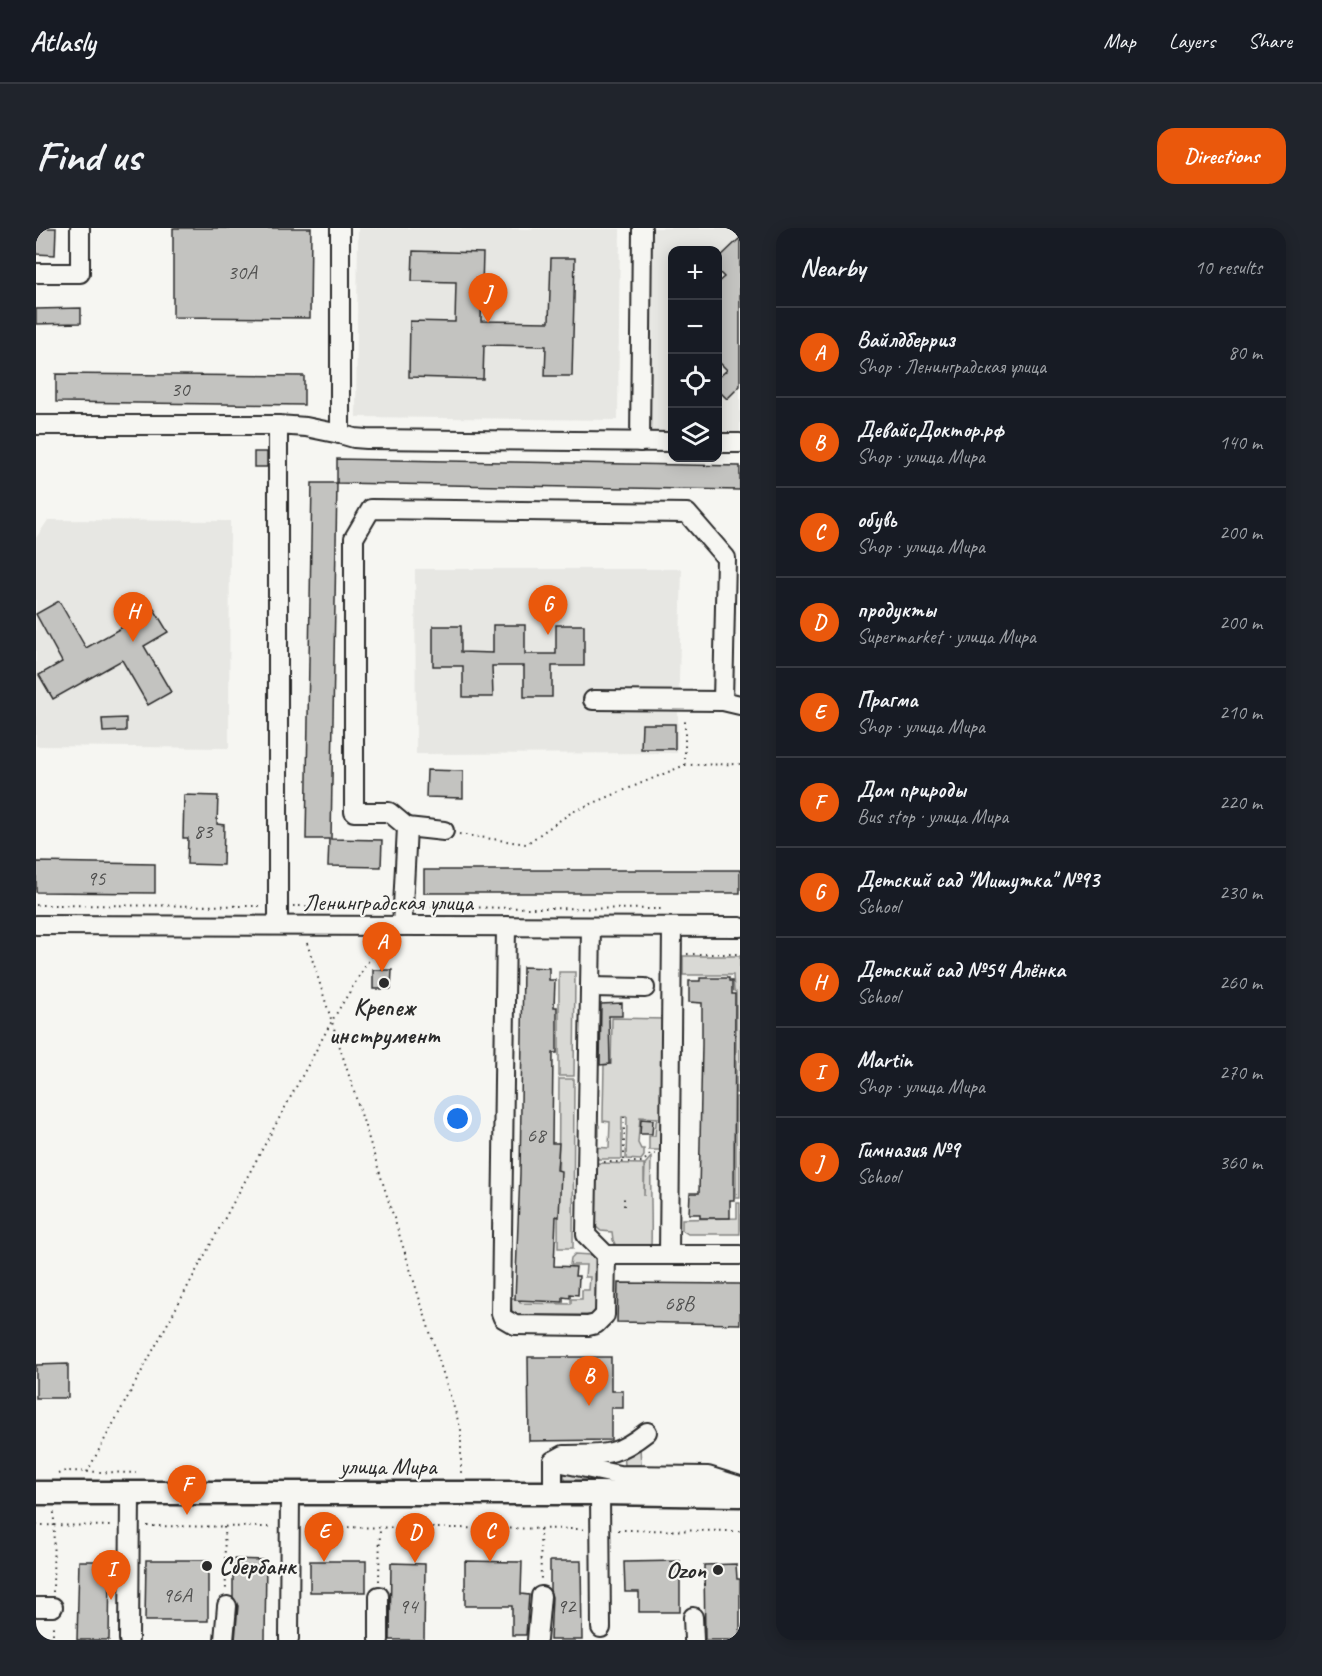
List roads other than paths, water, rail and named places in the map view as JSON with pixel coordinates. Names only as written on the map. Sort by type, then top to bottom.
[{"type":"main road","name":"улица Мира","points":[[49,1487],[133,1483],[290,1493],[740,1495]]},
{"type":"street","points":[[36,273],[80,273],[80,228]]},
{"type":"street","points":[[340,228],[340,434]]},
{"type":"street","points":[[640,442],[642,228]]},
{"type":"street","points":[[36,425],[278,425],[306,427],[367,439],[668,442]]},
{"type":"street","points":[[278,425],[278,926]]},
{"type":"street","points":[[722,443],[740,443]]},
{"type":"street","points":[[444,831],[407,828],[389,812],[354,812],[354,538],[371,509],[687,513],[726,558],[731,703],[685,700],[593,700]]},
{"type":"street","points":[[402,926],[407,828]]},
{"type":"street","name":"Ленинградская улица","points":[[36,925],[740,927]]},
{"type":"street","points":[[506,926],[501,1313],[504,1318],[515,1325],[588,1326],[596,1324],[605,1315],[606,1255]]},
{"type":"street","points":[[591,927],[586,1235],[606,1255],[740,1255]]},
{"type":"street","points":[[669,1255],[672,927]]},
{"type":"street","points":[[590,987],[645,988]]},
{"type":"street","points":[[553,1461],[564,1455],[615,1452],[630,1445],[647,1432]]},
{"type":"street","points":[[553,1461],[619,1475],[708,1476],[740,1486]]},
{"type":"street","points":[[553,1461],[554,1493]]},
{"type":"street","points":[[129,1640],[130,1526],[133,1483]]},
{"type":"street","points":[[289,1639],[290,1493]]},
{"type":"street","points":[[600,1493],[601,1628]]},
{"type":"street","points":[[379,1596],[379,1640]]},
{"type":"street","points":[[537,1640],[541,1596]]},
{"type":"street","points":[[224,1640],[227,1606]]},
{"type":"street","points":[[693,1617],[694,1640]]},
{"type":"place","name":"Гимназия №9","points":[[488,323]]},
{"type":"place","name":"Детский сад \"Мишутка\" №93","points":[[548,635]]},
{"type":"place","name":"Детский сад №54 Алёнка","points":[[133,642]]},
{"type":"place","name":"Вайлдберриз","points":[[382,972]]},
{"type":"place","name":"Крепеж инструмент","points":[[384,983]]},
{"type":"place","name":"ДевайсДоктор.рф","points":[[589,1406]]},
{"type":"place","name":"Дом природы","points":[[187,1515]]},
{"type":"place","name":"Прагма","points":[[324,1562]]},
{"type":"place","name":"обувь","points":[[490,1562]]},
{"type":"place","name":"продукты","points":[[415,1563]]},
{"type":"place","name":"Сбербанк","points":[[207,1566]]},
{"type":"place","name":"Ozon","points":[[718,1570]]},
{"type":"place","name":"Martin","points":[[111,1600]]}]
